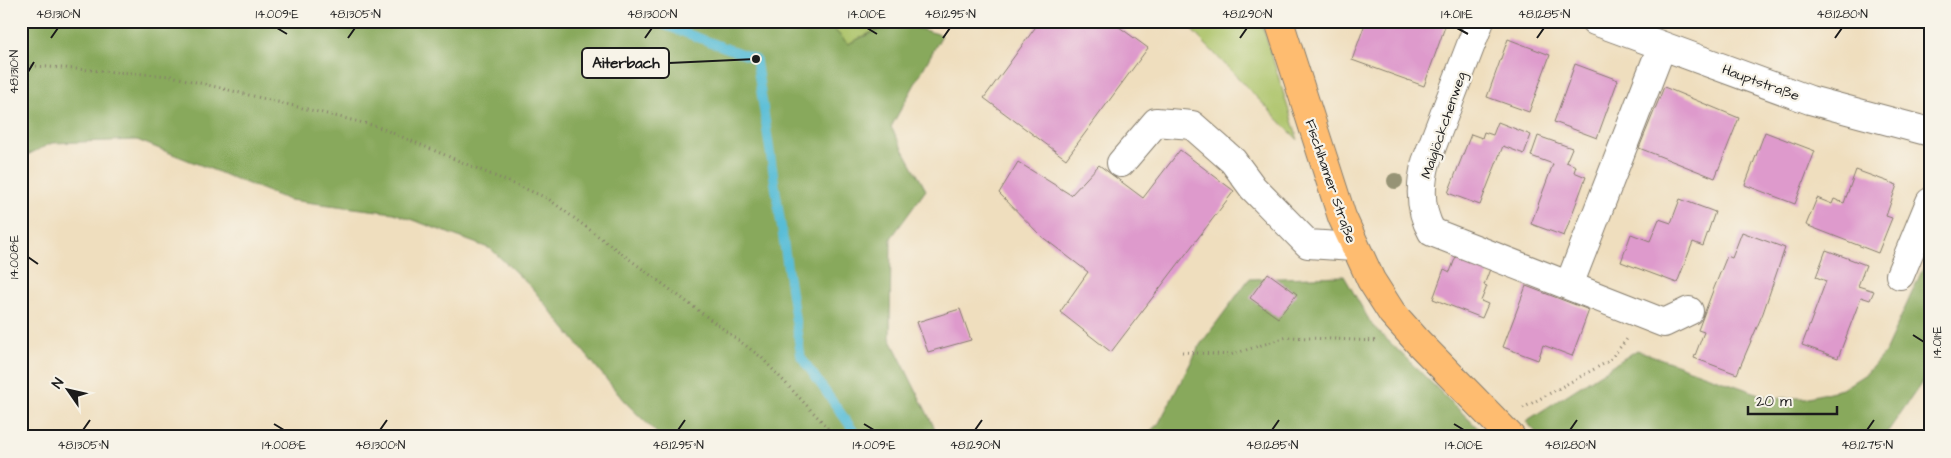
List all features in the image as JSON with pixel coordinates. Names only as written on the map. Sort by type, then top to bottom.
[{"type":"main road","name":"Fischlhamer Straße","points":[[1278,21],[1330,184],[1354,247],[1392,313],[1504,430]]},
{"type":"street","name":"Maiglöckchenweg","points":[[1480,21],[1426,162],[1421,193],[1427,223],[1432,232],[1664,323],[1689,311]]},
{"type":"street","name":"Hauptstraße","points":[[1595,21],[1810,100],[1930,132]]},
{"type":"street","points":[[1569,285],[1662,46]]},
{"type":"street","points":[[1121,163],[1156,122],[1192,125],[1233,161],[1252,188],[1308,244],[1354,247]]},
{"type":"street","points":[[1900,275],[1930,202]]},
{"type":"path","points":[[21,65],[171,76],[376,126],[547,198],[761,357],[828,427],[832,437]]},
{"type":"path","points":[[1504,430],[1609,361],[1645,317]]},
{"type":"path","points":[[1182,352],[1230,355],[1287,337],[1419,343]]},
{"type":"green space","points":[[21,21],[826,21],[848,44],[894,22],[942,35],[891,127],[926,190],[891,238],[890,338],[939,437],[661,437],[624,401],[532,288],[491,249],[394,213],[289,200],[137,140],[52,143],[21,158]]},
{"type":"green space","points":[[826,21],[894,21],[848,44]]},
{"type":"green space","points":[[1183,21],[1261,21],[1298,140]]},
{"type":"green space","points":[[1930,253],[1930,371],[1884,437],[1540,437],[1526,421],[1637,350],[1770,398],[1805,398],[1842,389],[1867,373],[1885,352]]},
{"type":"green space","points":[[1344,276],[1372,325],[1487,437],[1144,437],[1159,423],[1200,345],[1249,279]]},
{"type":"building","points":[[1040,21],[1111,21],[1148,48],[1066,159],[984,98]]},
{"type":"building","points":[[1366,21],[1447,21],[1424,86],[1352,60]]},
{"type":"building","points":[[1901,21],[1930,21],[1930,31],[1901,22]]},
{"type":"building","points":[[1508,39],[1550,55],[1529,112],[1487,97]]},
{"type":"building","points":[[1575,64],[1618,80],[1597,138],[1554,122]]},
{"type":"building","points":[[1664,87],[1739,118],[1715,178],[1639,148]]},
{"type":"building","points":[[1498,122],[1531,135],[1524,154],[1503,146],[1480,205],[1448,193],[1471,134],[1482,138],[1484,132],[1493,135]]},
{"type":"building","points":[[1765,132],[1815,151],[1795,204],[1745,185]]},
{"type":"building","points":[[1538,136],[1572,148],[1566,162],[1576,166],[1574,172],[1586,177],[1564,236],[1531,224],[1553,164],[1531,156]]},
{"type":"building","points":[[1180,150],[1234,191],[1111,352],[1060,312],[1088,272],[1041,236],[999,193],[1018,162],[1071,195],[1099,165],[1143,198]]},
{"type":"building","points":[[1856,170],[1897,185],[1886,216],[1892,218],[1878,253],[1806,225],[1817,198],[1832,204],[1834,199],[1844,203]]},
{"type":"building","points":[[1680,199],[1715,212],[1703,246],[1693,242],[1677,283],[1621,262],[1631,234],[1650,241],[1659,219],[1671,223]]},
{"type":"building","points":[[1742,232],[1785,248],[1763,313],[1737,374],[1694,358],[1704,332],[1698,330],[1712,293],[1727,256],[1732,258]]},
{"type":"building","points":[[1826,250],[1866,265],[1858,286],[1874,291],[1870,300],[1861,297],[1838,358],[1802,345],[1826,281],[1816,277]]},
{"type":"building","points":[[1456,256],[1490,269],[1484,285],[1487,286],[1481,301],[1488,304],[1482,318],[1433,299],[1444,269],[1450,272]]},
{"type":"building","points":[[1268,273],[1297,294],[1278,318],[1250,298]]},
{"type":"building","points":[[1526,286],[1589,310],[1572,356],[1543,345],[1538,360],[1503,347]]},
{"type":"building","points":[[960,309],[971,340],[928,352],[917,322]]},
{"type":"waterway","points":[[653,21],[756,59],[801,357],[858,437]]},
{"type":"place","name":"Aiterbach","points":[[756,59]]}]
